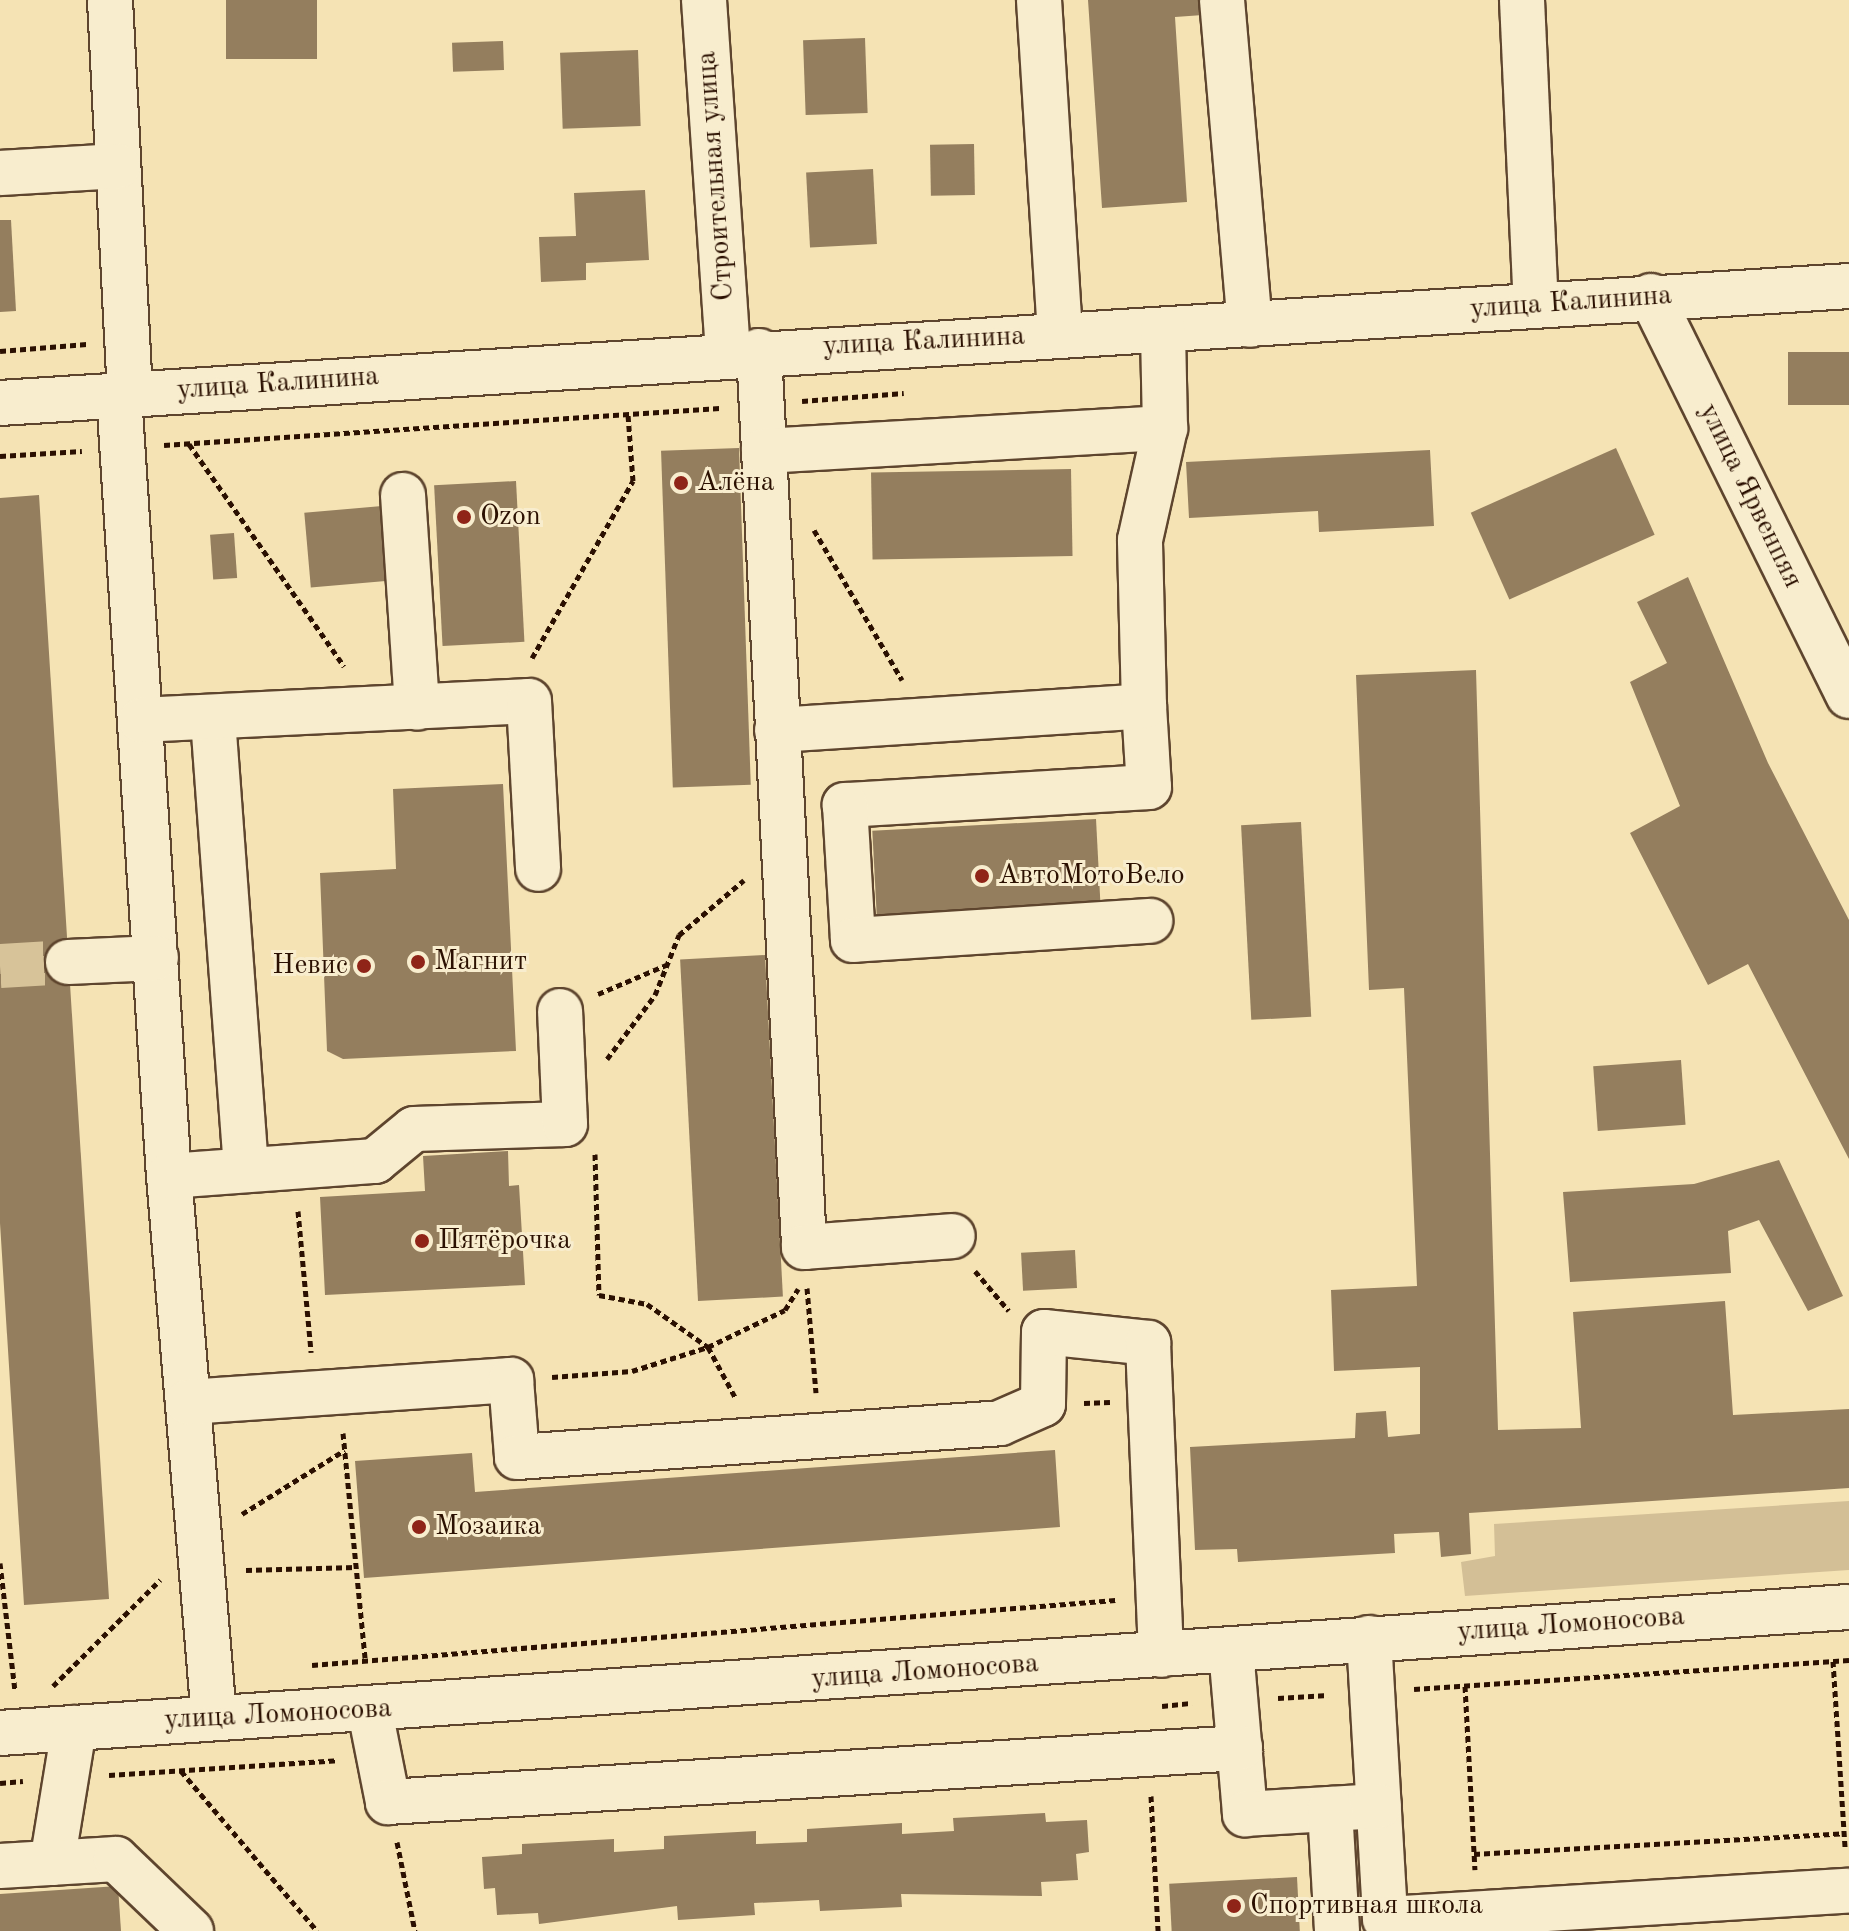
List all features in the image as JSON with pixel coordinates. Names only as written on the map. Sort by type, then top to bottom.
[{"type":"street","points":[[110,0],[128,341],[123,448],[169,1176],[214,1718]]},
{"type":"street","name":"Строительная улица","points":[[704,0],[744,352],[762,405],[804,1247],[953,1236]]},
{"type":"street","points":[[1039,0],[1060,335]]},
{"type":"street","points":[[1222,0],[1250,325]]},
{"type":"street","points":[[1522,0],[1536,305]]},
{"type":"street","points":[[0,173],[118,166]]},
{"type":"street","name":"улица Калинина","points":[[0,403],[744,352],[1250,325],[1651,296],[1849,286]]},
{"type":"street","name":"улица Ярвенпяя","points":[[1651,296],[1849,696]]},
{"type":"street","points":[[1150,921],[853,940],[845,805],[1149,787],[1140,540],[1165,428],[1163,330]]},
{"type":"street","points":[[764,451],[1165,428]]},
{"type":"street","points":[[396,709],[403,495]]},
{"type":"street","points":[[141,720],[213,719],[529,701],[538,869]]},
{"type":"street","points":[[777,730],[1144,706]]},
{"type":"street","points":[[213,719],[246,1170]]},
{"type":"street","points":[[68,962],[156,958]]},
{"type":"street","points":[[169,1176],[375,1161],[414,1129],[565,1124],[560,1011]]},
{"type":"street","points":[[188,1402],[511,1380],[517,1457],[1000,1423],[1043,1404],[1044,1332],[1148,1343],[1161,1596],[1161,1655]]},
{"type":"street","name":"улица Ломоносова","points":[[0,1733],[70,1708],[214,1718],[370,1711],[1369,1638],[1849,1607]]},
{"type":"street","points":[[1369,1638],[1385,1919],[1848,1891]]},
{"type":"street","points":[[1231,1650],[1245,1814],[1379,1806]]},
{"type":"street","points":[[52,1863],[70,1708]]},
{"type":"street","points":[[370,1711],[388,1802],[1240,1748]]},
{"type":"street","points":[[1330,1809],[1337,1931]]},
{"type":"street","points":[[0,1866],[116,1859],[191,1931]]},
{"type":"path","points":[[0,351],[128,341]]},
{"type":"path","points":[[0,456],[916,392]]},
{"type":"path","points":[[529,701],[527,666],[633,481],[628,414]]},
{"type":"path","points":[[189,443],[396,709]]},
{"type":"path","points":[[804,514],[924,720]]},
{"type":"path","points":[[601,1070],[655,995],[679,935],[783,846]]},
{"type":"path","points":[[560,1011],[667,964]]},
{"type":"path","points":[[595,1143],[599,1295],[647,1304],[708,1347],[758,1440]]},
{"type":"path","points":[[294,1166],[356,1567],[365,1658]]},
{"type":"path","points":[[953,1236],[997,1305],[1044,1332]]},
{"type":"path","points":[[511,1380],[632,1371],[708,1347],[785,1310],[806,1276],[819,1435]]},
{"type":"path","points":[[1043,1404],[1150,1401]]},
{"type":"path","points":[[242,1513],[243,1528]]},
{"type":"path","points":[[245,1559],[246,1574],[356,1567]]},
{"type":"path","points":[[0,1563],[15,1691]]},
{"type":"path","points":[[303,1666],[365,1658],[1161,1596]]},
{"type":"path","points":[[1833,1661],[1848,1891]]},
{"type":"path","points":[[1465,1686],[1478,1913]]},
{"type":"path","points":[[0,1692],[26,1690]]},
{"type":"path","points":[[38,1690],[70,1708]]},
{"type":"path","points":[[1149,1754],[1158,1931]]},
{"type":"path","points":[[181,1771],[317,1931]]},
{"type":"path","points":[[388,1802],[415,1931]]},
{"type":"path","points":[[1474,1854],[1844,1833]]},
{"type":"shaded area","points":[[1849,1501],[1849,1570],[1465,1596],[1461,1562],[1495,1556],[1494,1524]]},
{"type":"building","points":[[226,0],[317,0],[317,59],[226,59]]},
{"type":"building","points":[[1088,0],[1203,0],[1203,15],[1175,17],[1187,202],[1102,208]]},
{"type":"building","points":[[865,38],[868,113],[806,115],[803,40]]},
{"type":"building","points":[[503,41],[504,70],[453,72],[452,43]]},
{"type":"building","points":[[638,50],[641,126],[563,129],[560,53]]},
{"type":"building","points":[[974,144],[975,195],[931,196],[930,145]]},
{"type":"building","points":[[873,169],[877,244],[810,247],[806,173]]},
{"type":"building","points":[[645,190],[649,260],[586,263],[586,280],[541,282],[539,237],[576,236],[574,193]]},
{"type":"building","points":[[0,220],[11,220],[16,311],[0,312]]},
{"type":"building","points":[[1788,352],[1849,352],[1849,405],[1788,405]]},
{"type":"building","points":[[739,448],[751,785],[673,788],[661,451]]},
{"type":"building","points":[[1616,448],[1655,535],[1509,599],[1471,513]]},
{"type":"building","points":[[1430,450],[1434,526],[1319,532],[1318,511],[1189,518],[1186,462]]},
{"type":"building","points":[[1071,469],[1073,556],[873,559],[871,472]]},
{"type":"building","points":[[516,481],[524,642],[443,646],[434,485]]},
{"type":"building","points":[[39,495],[109,1599],[24,1605],[0,1223],[0,498]]},
{"type":"building","points":[[382,506],[389,581],[311,588],[304,513]]},
{"type":"building","points":[[234,533],[237,578],[213,580],[210,535]]},
{"type":"building","points":[[1688,577],[1768,763],[1849,920],[1849,1159],[1748,964],[1708,985],[1630,833],[1680,806],[1630,682],[1667,663],[1637,602]]},
{"type":"building","points":[[1476,670],[1498,1430],[1581,1428],[1573,1312],[1725,1301],[1733,1415],[1849,1409],[1849,1488],[1469,1513],[1471,1554],[1441,1557],[1439,1532],[1394,1534],[1395,1553],[1238,1562],[1237,1549],[1195,1550],[1190,1447],[1355,1438],[1356,1413],[1386,1411],[1388,1437],[1420,1434],[1420,1367],[1334,1371],[1331,1290],[1417,1286],[1404,988],[1369,990],[1356,675]]},
{"type":"building","name":"Магнит","points":[[503,784],[516,1051],[343,1059],[327,1051],[320,873],[396,869],[393,789]]},
{"type":"building","points":[[1096,819],[1100,903],[877,915],[872,831]]},
{"type":"building","points":[[1301,822],[1311,1017],[1251,1020],[1241,825]]},
{"type":"building","points":[[765,955],[783,1297],[698,1301],[680,959]]},
{"type":"building","points":[[1681,1060],[1686,1125],[1598,1131],[1593,1066]]},
{"type":"building","name":"Пятёрочка","points":[[508,1151],[509,1186],[519,1185],[525,1285],[325,1295],[320,1197],[425,1191],[423,1156]]},
{"type":"building","points":[[1779,1160],[1843,1296],[1808,1311],[1759,1220],[1728,1231],[1731,1273],[1570,1282],[1563,1192],[1694,1184]]},
{"type":"building","points":[[1075,1250],[1077,1288],[1023,1291],[1021,1253]]},
{"type":"building","points":[[1055,1450],[1060,1527],[364,1578],[355,1461],[472,1453],[475,1492]]},
{"type":"building","points":[[1045,1813],[1046,1822],[1087,1820],[1089,1852],[1076,1854],[1078,1880],[1041,1882],[1042,1896],[901,1894],[902,1907],[820,1911],[819,1900],[754,1903],[755,1915],[678,1920],[677,1906],[539,1924],[538,1913],[497,1915],[495,1888],[484,1889],[482,1857],[522,1854],[522,1844],[614,1839],[614,1852],[664,1849],[664,1836],[756,1831],[756,1844],[807,1842],[807,1829],[902,1823],[902,1834],[954,1831],[953,1818]]},
{"type":"building","name":"Спортивная школа","points":[[1297,1877],[1300,1931],[1172,1931],[1169,1884]]},
{"type":"building","points":[[118,1886],[121,1931],[0,1931],[0,1894]]},
{"type":"tunnel","points":[[0,966],[68,962]]},
{"type":"place","name":"Алёна","points":[[681,483]]},
{"type":"place","name":"Ozon","points":[[464,517]]},
{"type":"place","name":"АвтоМотоВело","points":[[982,876]]},
{"type":"place","name":"Магнит","points":[[418,962]]},
{"type":"place","name":"Невис","points":[[364,966]]},
{"type":"place","name":"Пятёрочка","points":[[422,1241]]},
{"type":"place","name":"Мозаика","points":[[419,1527]]},
{"type":"place","name":"Спортивная школа","points":[[1234,1906]]}]
